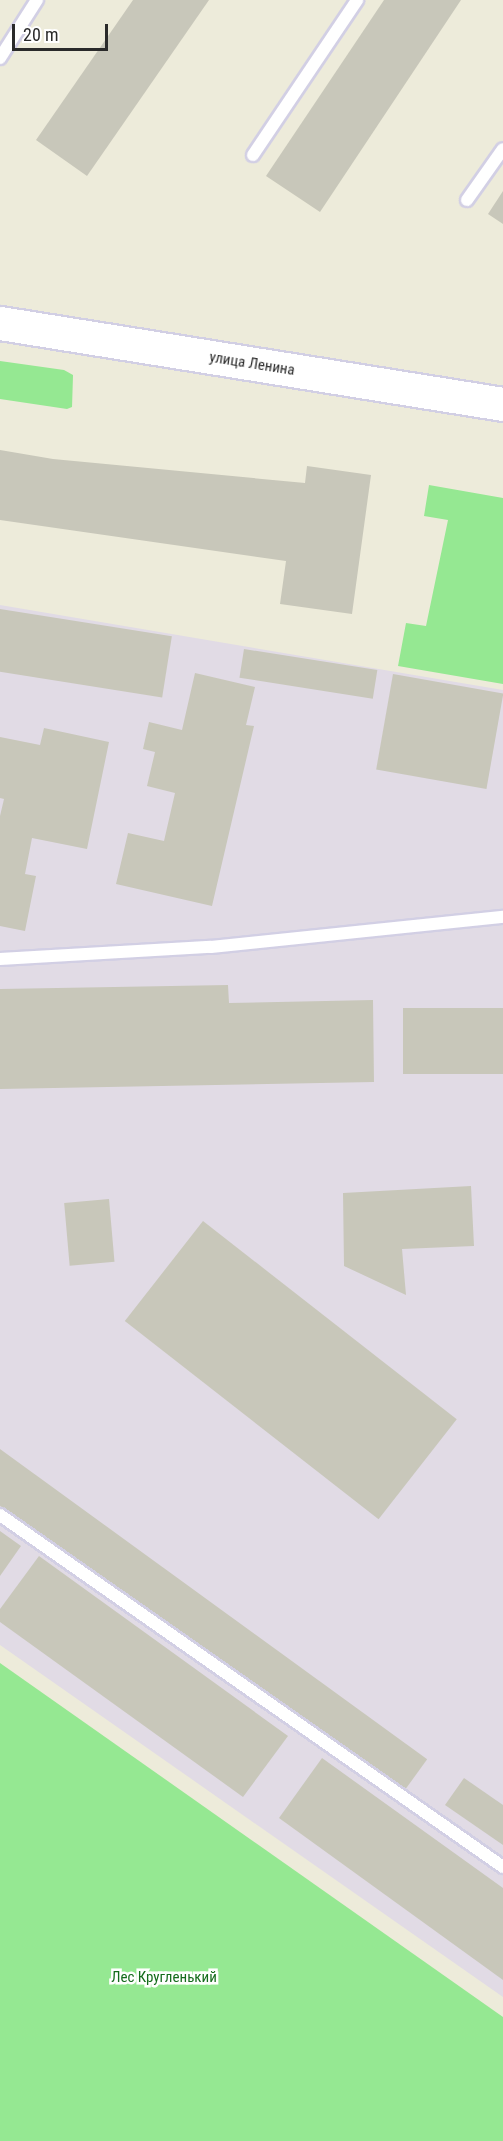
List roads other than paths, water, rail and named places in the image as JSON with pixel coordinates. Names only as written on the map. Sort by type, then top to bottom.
[{"type":"main road","name":"улица Ленина","points":[[0,323],[503,404]]},
{"type":"lane","points":[[0,58],[37,0]]},
{"type":"lane","points":[[253,154],[357,0]]},
{"type":"lane","points":[[467,200],[503,148]]},
{"type":"lane","points":[[0,959],[211,947],[503,917]]},
{"type":"lane","points":[[0,1515],[503,1867]]},
{"type":"park label","name":"Лес Кругленький","points":[[164,1978]]}]
